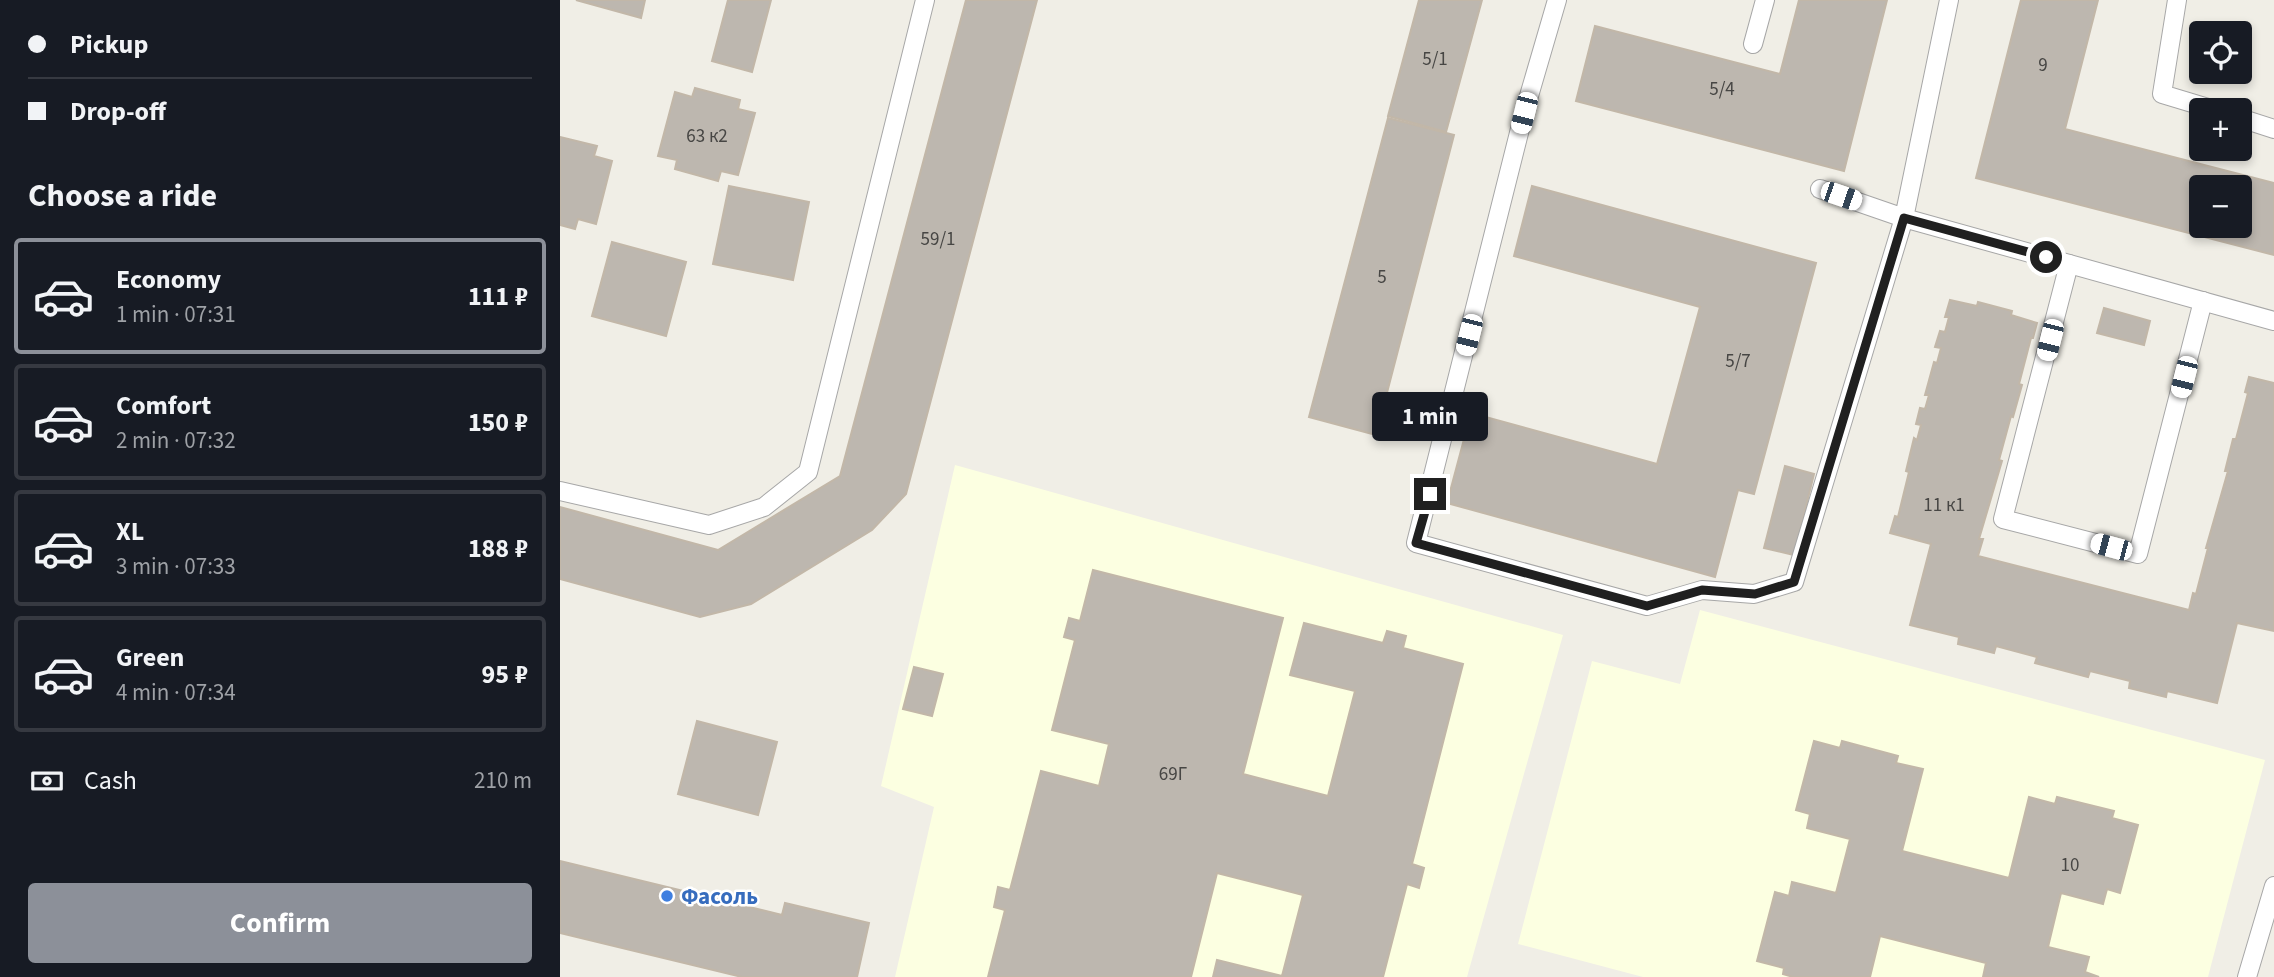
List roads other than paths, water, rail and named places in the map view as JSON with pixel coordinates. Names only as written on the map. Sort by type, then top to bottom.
[{"type":"lane","points":[[560,491],[709,525],[764,507],[808,472],[925,0]]},
{"type":"lane","points":[[1557,0],[1524,113],[1416,543],[1647,606],[1702,590],[1755,594],[1794,582],[1904,218],[1949,0]]},
{"type":"lane","points":[[1753,44],[1765,0]]},
{"type":"lane","points":[[2178,0],[2162,94],[2189,102]]},
{"type":"lane","points":[[2252,122],[2274,129]]},
{"type":"lane","points":[[1820,189],[1904,218],[2274,321]]},
{"type":"lane","points":[[2070,264],[2003,519],[2138,554],[2203,302]]},
{"type":"lane","points":[[2247,977],[2274,886]]},
{"type":"place","name":"Фасоль","points":[[667,896]]}]
